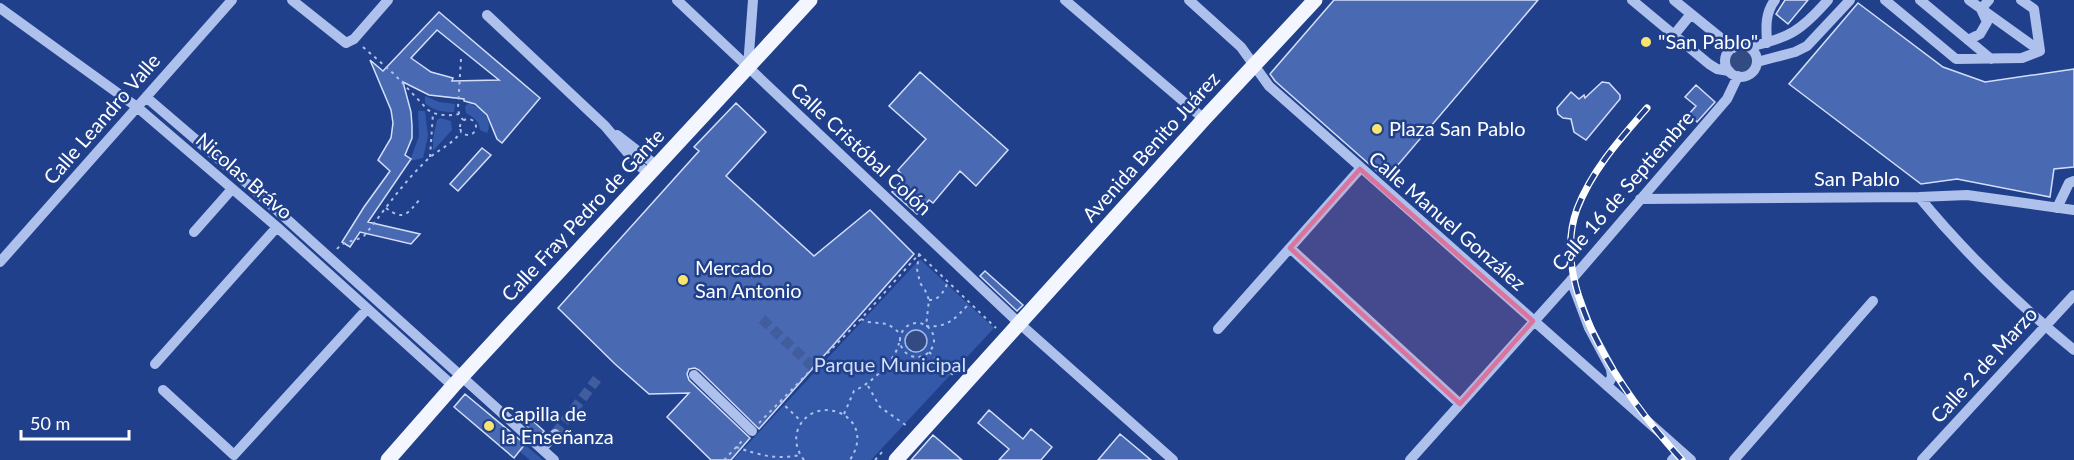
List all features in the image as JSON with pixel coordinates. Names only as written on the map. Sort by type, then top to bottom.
[{"type":"main road","name":"Calle Fray Pedro de Gante","points":[[388,460],[458,381],[810,0]]},
{"type":"main road","name":"Avenida Benito Juárez","points":[[896,460],[1204,119],[1315,0]]},
{"type":"street","points":[[1,9],[11,0]]},
{"type":"street","name":"Calle Leandro Valle","points":[[0,262],[232,0]]},
{"type":"street","points":[[292,0],[346,43],[354,39],[388,0]]},
{"type":"street","name":"Calle Cristóbal Colón","points":[[677,0],[1020,324],[1173,460]]},
{"type":"street","points":[[748,67],[753,0]]},
{"type":"street","points":[[1065,0],[1204,119]]},
{"type":"street","name":"Calle Manuel González","points":[[1189,0],[1241,47],[1269,86],[1691,460]]},
{"type":"street","points":[[1632,0],[1717,69],[1734,74],[1751,74],[1757,62],[1749,47]]},
{"type":"street","points":[[1674,0],[1733,48]]},
{"type":"street","points":[[1767,43],[1766,21],[1771,5],[1776,0]]},
{"type":"street","points":[[1734,74],[1726,66],[1726,56],[1733,48],[1767,43],[1798,31],[1828,0]]},
{"type":"street","points":[[1757,62],[1795,52],[1807,46],[1850,0]]},
{"type":"street","points":[[1885,0],[1956,59],[2022,58],[2040,51]]},
{"type":"street","points":[[1920,0],[1991,59]]},
{"type":"street","points":[[1969,0],[2040,51]]},
{"type":"street","points":[[1981,9],[1989,0]]},
{"type":"street","points":[[2021,0],[2034,9],[2040,51]]},
{"type":"street","name":"Nicolas Brávo","points":[[1,9],[137,107],[277,227],[367,309],[554,460]]},
{"type":"street","points":[[1968,40],[1980,34],[1987,22],[1981,9]]},
{"type":"street","points":[[1674,35],[1691,14]]},
{"type":"street","points":[[487,15],[653,170]]},
{"type":"street","name":"Calle 16 de Septiembre","points":[[1410,460],[1571,280],[1727,99],[1734,74]]},
{"type":"street","name":"Nicolas Brávo","points":[[146,97],[330,258],[458,381]]},
{"type":"street","points":[[1218,329],[1360,169]]},
{"type":"street","points":[[2057,208],[2070,183],[2074,181]]},
{"type":"street","points":[[194,231],[232,189]]},
{"type":"street","name":"San Pablo","points":[[1640,199],[1967,195],[2074,210]]},
{"type":"street","points":[[1919,197],[1975,260],[2074,350]]},
{"type":"street","points":[[155,364],[277,227]]},
{"type":"street","points":[[1290,248],[1460,404]]},
{"type":"street","points":[[1571,280],[1589,328],[1611,369],[1612,377],[1607,386]]},
{"type":"street","name":"Calle 2 de Marzo","points":[[1922,460],[2074,295]]},
{"type":"street","points":[[1734,460],[1874,301]]},
{"type":"street","points":[[163,390],[234,455],[367,309]]},
{"type":"street","points":[[694,375],[752,431]]},
{"type":"street","points":[[542,450],[555,434]]},
{"type":"street","points":[[1672,460],[1680,451]]},
{"type":"path","points":[[354,39],[394,74],[422,105],[433,113],[450,116],[459,114]]},
{"type":"path","points":[[461,59],[459,114],[463,120]]},
{"type":"path","points":[[430,157],[433,113]]},
{"type":"path","points":[[470,119],[475,122],[477,129],[473,134],[467,136],[461,132],[460,126],[463,120],[470,119]]},
{"type":"path","points":[[330,258],[340,245],[357,241],[364,236],[417,170],[430,157],[450,145],[461,132]]},
{"type":"path","points":[[386,208],[402,216],[409,213],[420,199]]},
{"type":"path","points":[[919,254],[997,329]]},
{"type":"path","points":[[900,340],[903,350],[919,357],[929,352],[932,347],[933,336],[926,326],[929,300],[926,290],[920,283],[917,269],[919,254]]},
{"type":"path","points":[[724,460],[861,319],[919,254]]},
{"type":"path","points":[[929,300],[935,300],[942,294],[948,282]]},
{"type":"path","points":[[844,414],[854,391],[868,385],[898,351],[903,329],[913,324],[938,327],[946,325],[970,303]]},
{"type":"path","points":[[861,319],[888,324],[901,334]]},
{"type":"path","points":[[929,352],[954,376]]},
{"type":"path","points":[[868,385],[880,407],[900,420],[917,436]]},
{"type":"path","points":[[780,401],[802,422]]},
{"type":"path","points":[[804,460],[800,455],[796,438],[802,422],[824,410],[844,414],[854,423],[859,441],[850,460]]},
{"type":"path","points":[[875,460],[891,443]]},
{"type":"path","points":[[736,447],[772,459],[789,459],[800,455]]},
{"type":"highlighted area","points":[[1360,169],[1533,321],[1460,404],[1290,248]]},
{"type":"green space","points":[[425,96],[439,102],[455,104],[454,112],[431,108],[425,103]]},
{"type":"green space","points":[[468,103],[485,115],[489,123],[487,133],[480,130],[474,118],[466,113],[465,107]]},
{"type":"green space","points":[[418,111],[425,111],[428,136],[423,158],[410,161],[419,136]]},
{"type":"green space","points":[[440,118],[451,121],[452,130],[433,151],[437,120]]},
{"type":"green space","name":"Parque Municipal","points":[[920,259],[994,328],[871,460],[733,460]]},
{"type":"green space","points":[[465,394],[543,460],[530,460],[459,401]]},
{"type":"shaded area","points":[[1741,45],[1752,50],[1757,61],[1752,72],[1741,77],[1730,72],[1725,61],[1730,50]]},
{"type":"shaded area","points":[[916,330],[924,333],[927,341],[924,349],[916,352],[908,349],[905,341],[908,333]]},
{"type":"building","name":"Plaza San Pablo","points":[[1334,0],[1538,0],[1386,179],[1275,81],[1270,74]]},
{"type":"building","points":[[1785,0],[1808,0],[1788,24],[1776,14]]},
{"type":"building","points":[[1858,3],[1943,67],[1985,82],[2074,69],[2074,167],[2054,169],[2050,197],[1957,179],[1921,184],[1789,84]]},
{"type":"building","points":[[439,12],[540,98],[502,143],[497,139],[487,115],[475,104],[464,101],[464,99],[429,95],[403,82],[411,112],[412,126],[412,138],[405,155],[411,159],[368,222],[420,234],[411,244],[360,232],[350,247],[342,242],[390,171],[378,160],[391,138],[393,123],[391,110],[370,60],[383,71]],"holes":[[[437,30],[499,80],[452,81],[453,78],[431,72],[411,58]]]},
{"type":"building","points":[[920,72],[1008,150],[976,186],[960,171],[933,203],[929,200],[917,214],[892,192],[904,178],[898,170],[926,139],[889,106]]},
{"type":"building","points":[[1602,82],[1609,83],[1620,95],[1620,99],[1586,140],[1574,132],[1571,119],[1563,118],[1558,114],[1557,108],[1571,92],[1579,99],[1584,95],[1585,98]]},
{"type":"building","points":[[1696,85],[1715,102],[1697,122],[1689,114],[1696,106],[1685,97]]},
{"type":"building","points":[[736,103],[766,132],[726,176],[814,256],[870,210],[914,254],[759,429],[699,370],[689,369],[687,374],[689,380],[750,438],[731,460],[711,460],[667,417],[689,393],[649,394],[558,308],[699,151],[694,147]]},
{"type":"building","points":[[482,148],[491,155],[458,191],[450,184]]},
{"type":"building","points":[[985,271],[1023,305],[1017,311],[980,276]]},
{"type":"building","name":"Capilla de la Enseñanza","points":[[465,394],[525,444],[514,458],[454,407]]},
{"type":"building","points":[[989,410],[1023,439],[1031,429],[1052,447],[1041,460],[999,460],[1009,449],[978,423]]},
{"type":"building","points":[[525,414],[544,431],[539,437],[520,420]]},
{"type":"building","points":[[1120,434],[1151,460],[1098,460]]},
{"type":"building","points":[[933,435],[962,460],[911,460]]},
{"type":"tunnel","points":[[762,319],[813,367]]},
{"type":"tunnel","points":[[555,434],[597,379]]},
{"type":"railway","points":[[1647,108],[1608,156],[1583,195],[1577,209],[1571,241],[1573,275],[1583,309],[1598,344],[1639,408],[1682,460]]},
{"type":"place","name":"\"San Pablo\"","points":[[1646,42]]},
{"type":"place","name":"Plaza San Pablo","points":[[1377,129]]},
{"type":"place","name":"Mercado San Antonio","points":[[683,280]]},
{"type":"place","name":"Capilla de la Enseñanza","points":[[489,426]]}]
